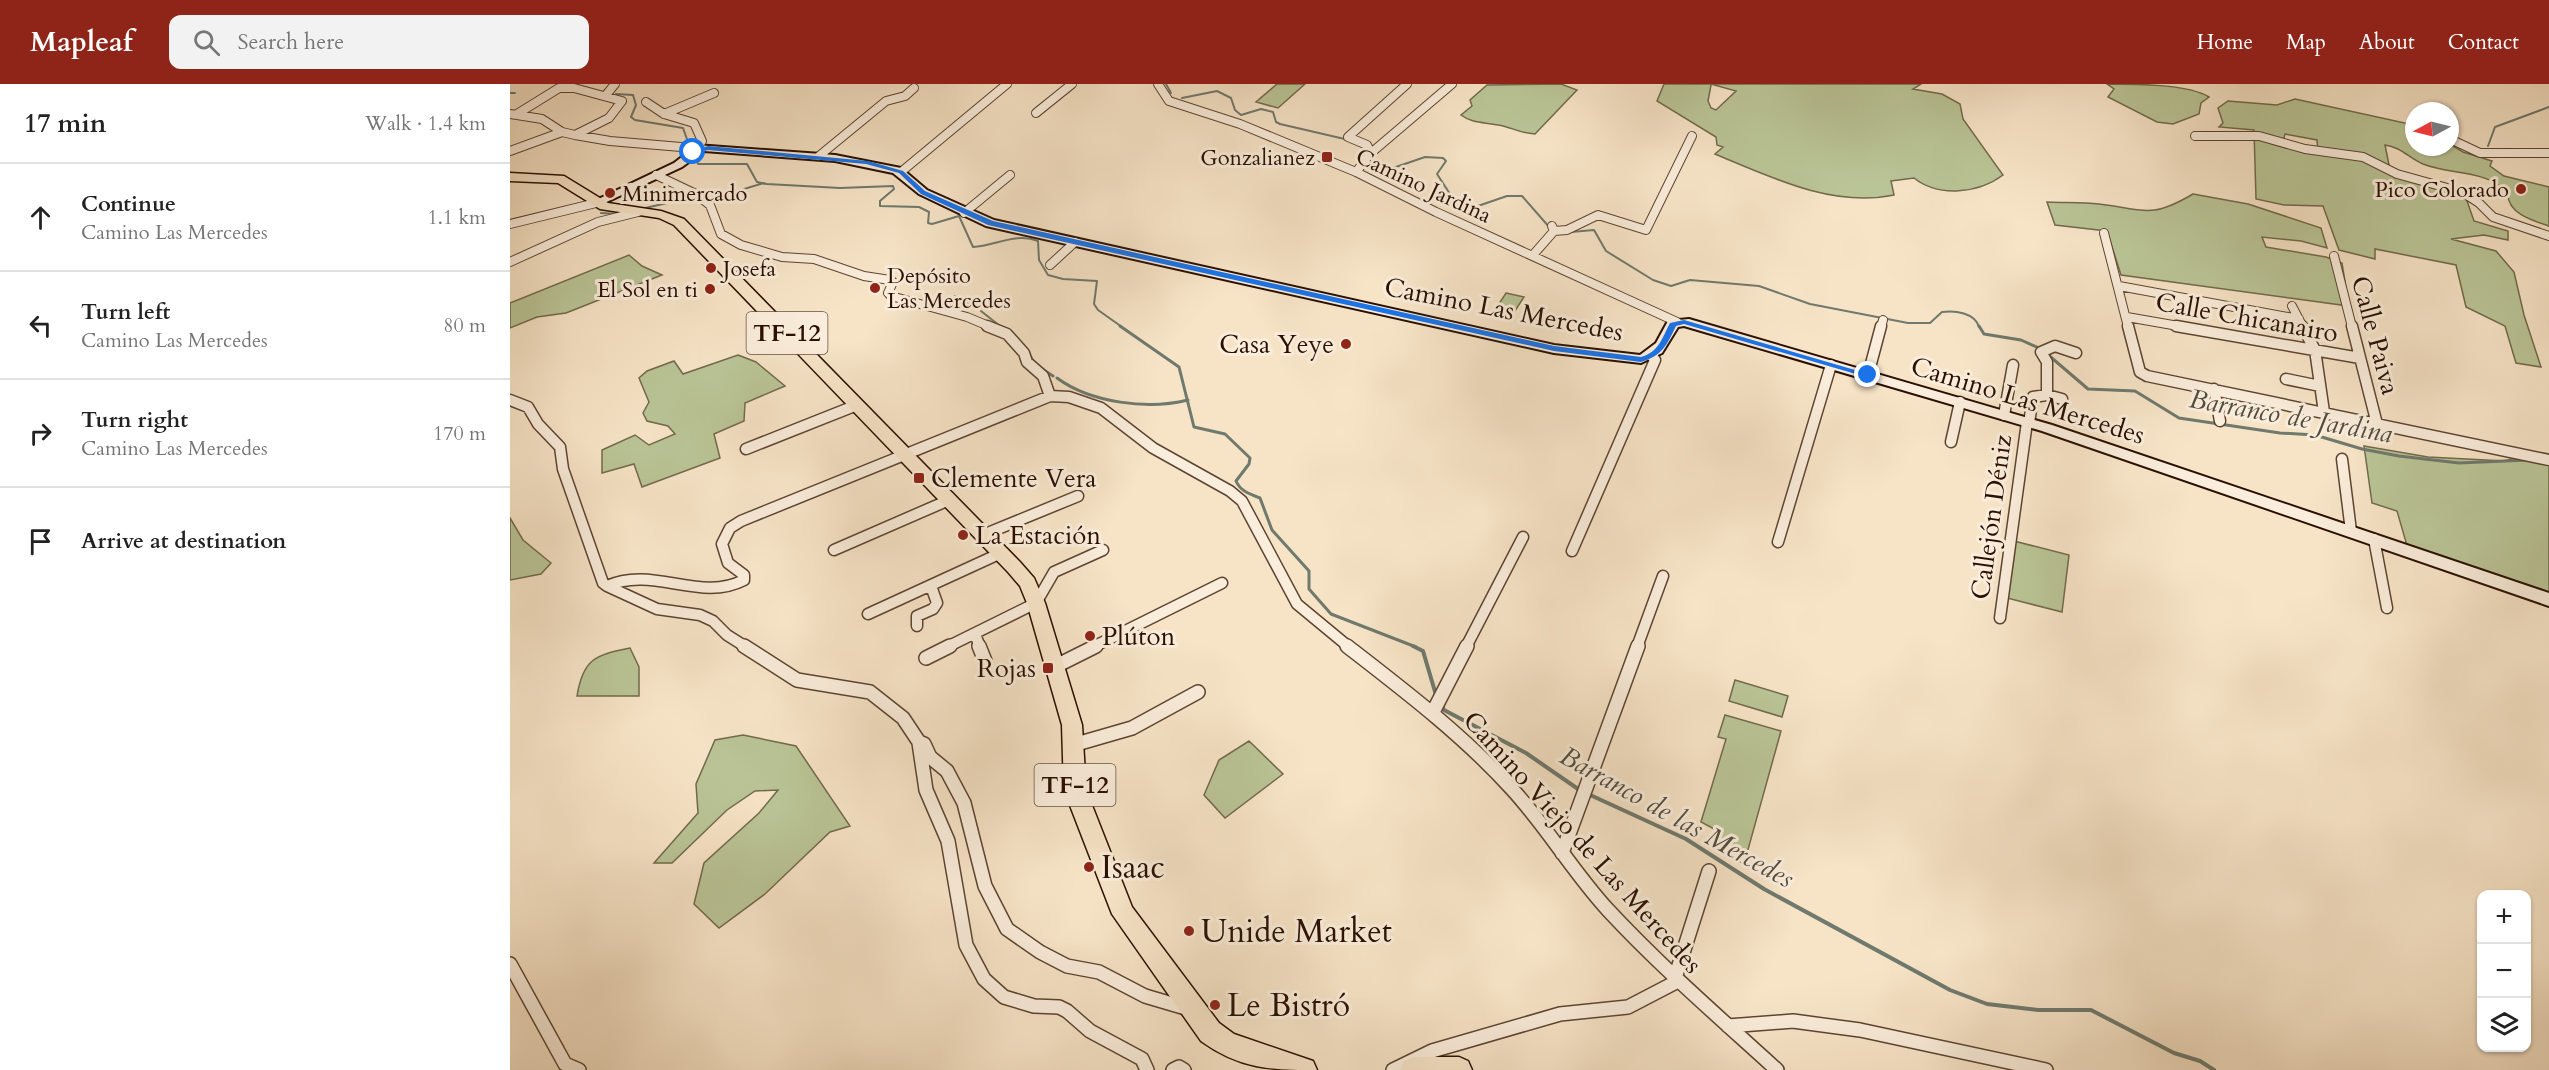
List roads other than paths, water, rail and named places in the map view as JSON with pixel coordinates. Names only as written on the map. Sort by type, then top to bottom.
[{"type":"main road","name":"Camino Las Mercedes","points":[[693,151],[819,156],[866,162],[901,172],[923,192],[964,213],[990,223],[1554,349],[1624,358],[1652,356],[1661,348],[1673,324],[1677,322],[2028,422],[2549,600]]},
{"type":"main road","points":[[596,203],[656,175],[693,151]]},
{"type":"main road","name":"TF-12","points":[[510,177],[560,179],[596,203],[666,216],[679,222],[1028,583],[1067,702],[1076,790],[1123,914],[1210,1032],[1227,1044],[1304,1070]]},
{"type":"main road","points":[[1413,1070],[1460,1070]]},
{"type":"street","points":[[606,95],[615,84]]},
{"type":"street","points":[[901,172],[1007,84]]},
{"type":"street","points":[[1036,113],[1072,84]]},
{"type":"street","name":"Camino Jardina","points":[[1158,84],[1169,101],[1240,124],[1356,172],[1436,212],[1677,322]]},
{"type":"street","points":[[1371,153],[1366,145],[1348,136],[1407,84]]},
{"type":"street","points":[[1356,172],[1371,153],[1452,84]]},
{"type":"street","points":[[513,114],[559,88],[574,87],[622,100],[620,107],[601,123],[575,135]]},
{"type":"street","points":[[819,156],[886,101],[904,96],[914,88]]},
{"type":"street","points":[[664,114],[714,93]]},
{"type":"street","points":[[513,114],[542,119],[562,132],[610,141],[693,151],[702,141],[694,123],[664,114],[646,102]]},
{"type":"street","points":[[510,151],[562,132]]},
{"type":"street","points":[[1533,255],[1553,228],[1567,230],[1598,215],[1646,230],[1692,136]]},
{"type":"street","points":[[2195,136],[2259,136],[2305,149],[2367,158],[2397,174],[2462,192],[2493,217],[2549,236]]},
{"type":"street","points":[[2459,143],[2480,153],[2549,153]]},
{"type":"street","points":[[607,586],[628,578],[700,587],[738,585],[744,580],[744,575],[728,563],[722,544],[730,528],[827,484],[1050,396],[1043,376],[1027,362],[1024,353],[1007,334],[967,317],[891,296],[888,293],[893,282],[890,280],[864,276],[814,259],[782,257],[741,245],[721,234],[710,205],[702,198],[656,175]]},
{"type":"street","points":[[964,213],[1010,175]]},
{"type":"street","points":[[631,187],[653,196]]},
{"type":"street","points":[[510,224],[596,203]]},
{"type":"street","points":[[510,262],[598,222],[638,212]]},
{"type":"street","points":[[2104,233],[2140,372],[2146,376],[2549,460]]},
{"type":"street","points":[[1050,265],[1075,242]]},
{"type":"street","name":"Calle Paiva","points":[[2334,256],[2377,424]]},
{"type":"street","points":[[2119,285],[2299,318]]},
{"type":"street","points":[[2292,306],[2315,350],[2324,412]]},
{"type":"street","name":"Calle Chicanairo","points":[[2127,316],[2360,358]]},
{"type":"street","points":[[1868,375],[1883,320]]},
{"type":"street","points":[[2062,399],[2047,395],[2047,362],[2041,355],[2055,346],[2076,353]]},
{"type":"street","points":[[1572,551],[1655,360],[1652,356]]},
{"type":"street","points":[[1778,542],[1831,365]]},
{"type":"street","points":[[2004,415],[2013,365]]},
{"type":"street","points":[[2286,379],[2320,386]]},
{"type":"street","points":[[2214,389],[2220,421]]},
{"type":"street","name":"Callejón Déniz","points":[[2000,618],[2033,397],[2047,395]]},
{"type":"street","name":"Camino Viejo de Las Mercedes","points":[[1050,396],[1069,397],[1101,408],[1153,448],[1230,491],[1242,501],[1253,526],[1297,604],[1352,651],[1436,707],[1513,790],[1583,883],[1677,980],[1777,1070]]},
{"type":"street","points":[[510,400],[528,407],[538,425],[561,446],[565,456],[563,469],[603,583],[657,609],[700,615],[713,621],[727,635],[797,680],[870,692],[903,718],[919,742],[926,790],[948,841],[966,945],[984,979],[1004,997],[1034,1006],[1059,1007],[1067,1011],[1090,1031],[1142,1059],[1147,1070]]},
{"type":"street","points":[[1951,442],[1960,402]]},
{"type":"street","points":[[746,449],[857,405]]},
{"type":"street","points":[[2342,459],[2351,531]]},
{"type":"street","points":[[983,535],[1078,496]]},
{"type":"street","points":[[834,550],[949,500]]},
{"type":"street","points":[[1436,707],[1523,537]]},
{"type":"street","points":[[2374,539],[2386,608]]},
{"type":"street","points":[[926,658],[1036,603],[1054,572],[1103,550]]},
{"type":"street","points":[[868,614],[1001,554]]},
{"type":"street","points":[[1562,853],[1663,576]]},
{"type":"street","points":[[1056,666],[1222,583]]},
{"type":"street","points":[[917,626],[917,616],[933,609],[937,603],[930,586]]},
{"type":"street","points":[[975,634],[985,661]]},
{"type":"street","points":[[1073,745],[1132,728],[1198,692]]},
{"type":"street","points":[[919,742],[924,744],[930,757],[947,771],[964,803],[985,886],[1007,928],[1040,952],[1067,966],[1099,972],[1145,996],[1192,1010]]},
{"type":"street","points":[[1393,1070],[1432,1051],[1560,1014],[1628,1007],[1677,980],[1709,871]]},
{"type":"street","points":[[510,964],[565,1064],[579,1070]]},
{"type":"street","points":[[1728,1026],[1793,1021],[1860,1030],[2046,1070]]},
{"type":"street","points":[[1173,1070],[1179,1067],[1184,1070]]},
{"type":"waterway","name":"Barranco de Jardina","points":[[1166,84],[1171,93]]},
{"type":"waterway","name":"Barranco de Jardina","points":[[1182,98],[1217,91],[1231,98],[1235,110],[1241,115],[1261,109],[1273,112],[1276,122],[1280,124],[1349,140]]},
{"type":"waterway","name":"Barranco de las Mercedes","points":[[510,93],[515,93]]},
{"type":"waterway","name":"Barranco de las Mercedes","points":[[616,94],[633,95],[636,105],[631,117],[635,120],[683,128],[688,142]]},
{"type":"waterway","points":[[2488,146],[2495,127],[2549,107]]},
{"type":"waterway","name":"Barranco de las Mercedes","points":[[695,155],[698,164],[747,164],[757,182],[763,183]]},
{"type":"waterway","name":"Barranco de Jardina","points":[[1372,161],[1390,169],[1425,157],[1443,158],[1446,161],[1437,174],[1450,194]]},
{"type":"waterway","points":[[734,192],[763,183]]},
{"type":"waterway","name":"Barranco de las Mercedes","points":[[763,183],[840,188],[893,186],[894,189],[880,201],[880,206],[919,207],[929,212],[928,223],[932,224],[959,216],[973,247],[1022,238],[1038,241],[1039,260],[1048,275],[1063,279],[1097,281],[1094,304],[1098,310],[1122,327]]},
{"type":"waterway","points":[[702,194],[712,194]]},
{"type":"waterway","name":"Barranco de Jardina","points":[[1452,197],[1466,208],[1472,208],[1507,196],[1522,196],[1550,228]]},
{"type":"waterway","points":[[641,209],[693,197]]},
{"type":"waterway","points":[[601,213],[617,214]]},
{"type":"waterway","name":"Barranco de Jardina","points":[[1571,232],[1594,230],[1606,251],[1653,280],[1671,286],[1690,280],[1759,286],[1810,304],[1908,323],[1930,323],[1942,312],[1958,312],[1973,318],[1979,327]]},
{"type":"waterway","points":[[955,296],[976,308]]},
{"type":"waterway","points":[[981,311],[1000,326]]},
{"type":"waterway","name":"Barranco de las Mercedes","points":[[1120,326],[1179,367],[1187,400]]},
{"type":"waterway","name":"Barranco de Jardina","points":[[1979,326],[1984,334],[2021,340],[2041,349]]},
{"type":"waterway","points":[[1027,350],[1034,363]]},
{"type":"waterway","name":"Barranco de Jardina","points":[[2046,353],[2088,389],[2135,391],[2179,418],[2280,433],[2315,435],[2362,449],[2399,456],[2459,463],[2528,460]]},
{"type":"waterway","points":[[1039,367],[1053,376]]},
{"type":"waterway","points":[[1057,378],[1086,393],[1120,402],[1155,404],[1187,400]]},
{"type":"waterway","name":"Barranco de las Mercedes","points":[[1187,400],[1194,427],[1225,434],[1250,458],[1249,464],[1236,481],[1238,485],[1249,494],[1260,498],[1272,530],[1309,571],[1309,589],[1331,614],[1416,647]]},
{"type":"waterway","name":"Barranco de las Mercedes","points":[[1413,646],[1423,651],[1436,695]]},
{"type":"waterway","name":"Barranco de las Mercedes","points":[[1442,706],[1444,710],[1526,753],[1581,791]]},
{"type":"waterway","name":"Barranco de las Mercedes","points":[[1588,794],[1686,839],[1764,889],[1950,990],[1987,1004],[2038,1010],[2091,1010],[2174,1053],[2200,1061],[2214,1070]]},
{"type":"place","name":"Gonzalianez","points":[[1327,157]]},
{"type":"place","name":"Pico Colorado","points":[[2521,189]]},
{"type":"place","name":"Minimercado","points":[[610,193]]},
{"type":"place","name":"Josefa","points":[[711,268]]},
{"type":"place","name":"Depósito Las Mercedes","points":[[875,288]]},
{"type":"place","name":"El Sol en ti","points":[[710,289]]},
{"type":"place","name":"Casa Yeye","points":[[1346,344]]},
{"type":"place","name":"Clemente Vera","points":[[919,478]]},
{"type":"place","name":"La Estación","points":[[963,535]]},
{"type":"place","name":"Plúton","points":[[1090,636]]},
{"type":"place","name":"Rojas","points":[[1048,668]]},
{"type":"place","name":"Isaac","points":[[1089,867]]},
{"type":"place","name":"Unide Market","points":[[1189,931]]},
{"type":"place","name":"Le Bistró","points":[[1215,1005]]}]
